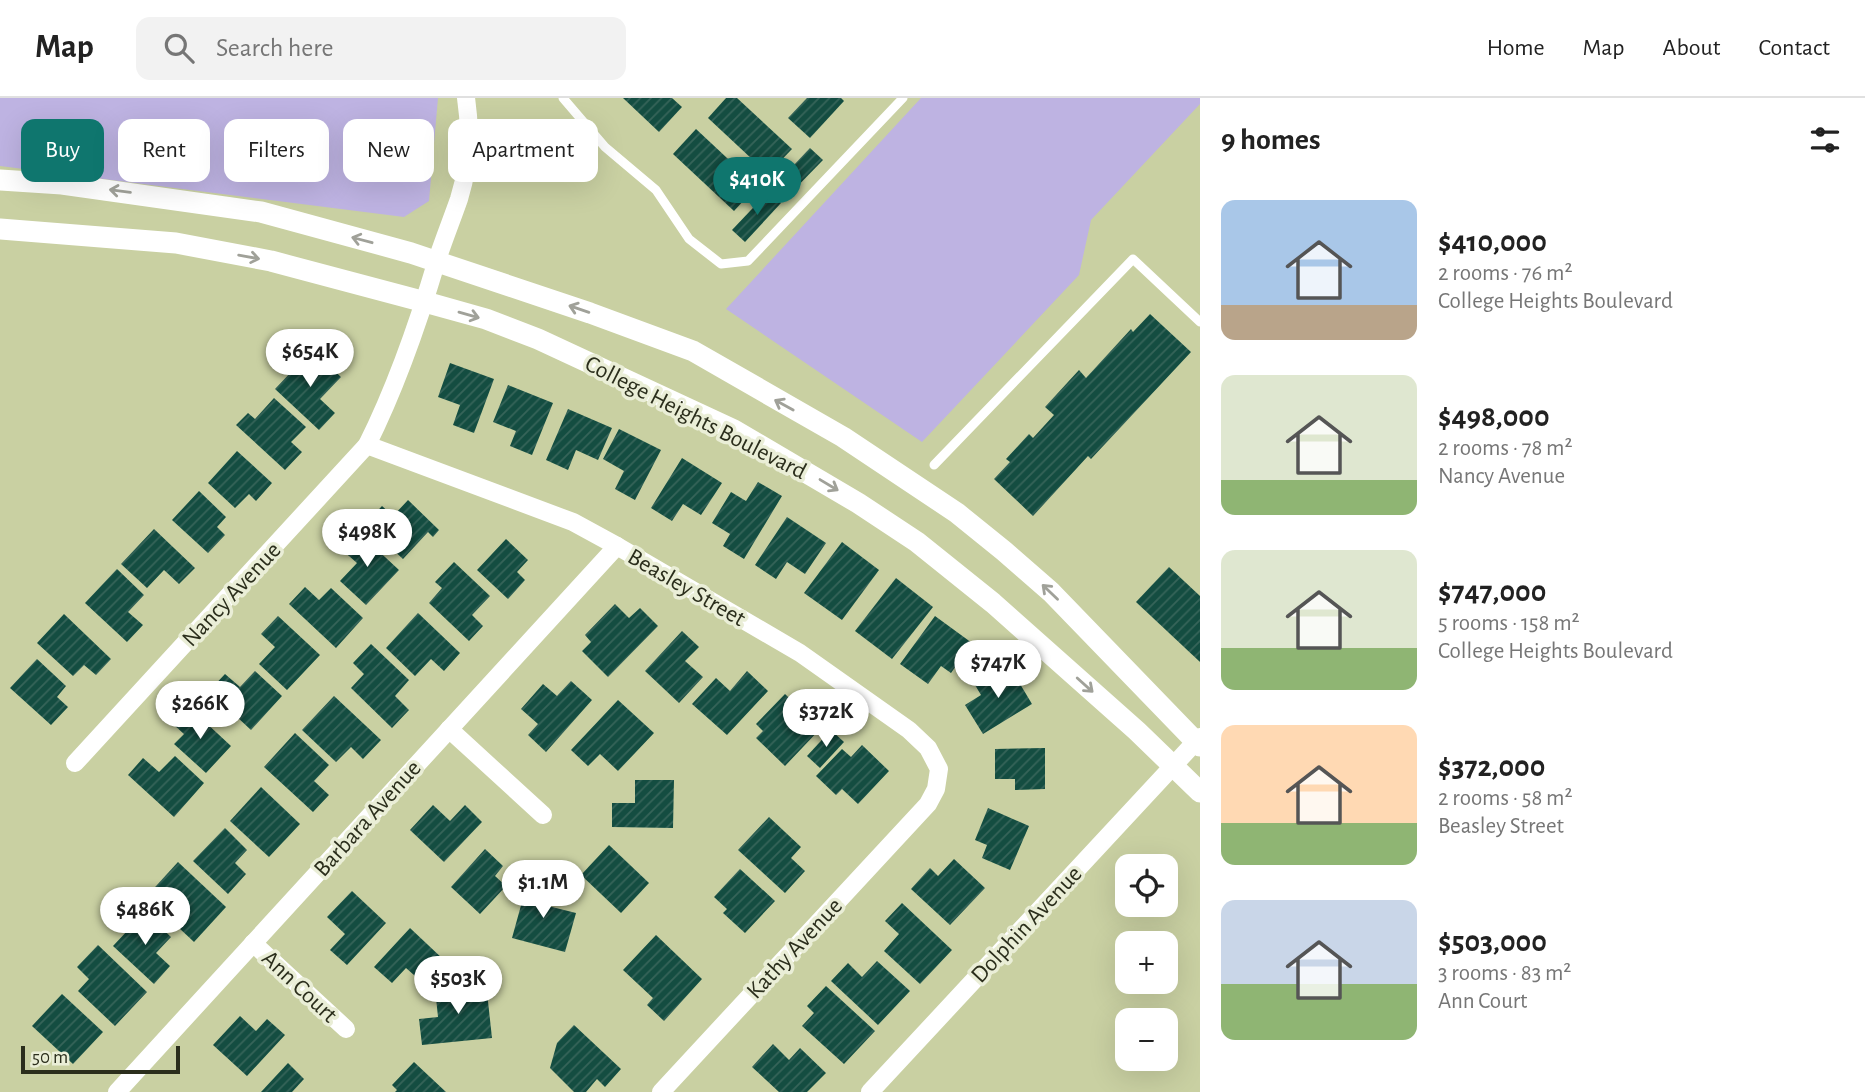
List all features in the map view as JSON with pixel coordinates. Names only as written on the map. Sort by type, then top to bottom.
[{"type":"street","points":[[425,302],[459,198],[465,169],[469,138],[466,98]]},
{"type":"street","name":"College Heights Boulevard","points":[[0,180],[62,184],[261,212],[437,262],[693,351],[843,437],[957,513],[1004,551],[1051,592],[1190,749],[1200,792]]},
{"type":"street","name":"College Heights Boulevard","points":[[0,229],[176,243],[271,261],[486,319],[563,350],[734,430],[858,503],[917,542],[1190,749]]},
{"type":"street","name":"Nancy Avenue","points":[[75,763],[367,445],[392,395],[425,302]]},
{"type":"street","name":"Beasley Street","points":[[367,445],[573,522],[618,545],[800,653],[909,730],[928,748],[939,769],[936,789],[928,804]]},
{"type":"street","name":"Barbara Avenue","points":[[117,1092],[618,545]]},
{"type":"street","points":[[449,729],[543,815]]},
{"type":"street","name":"Dolphin Avenue","points":[[870,1092],[1190,749]]},
{"type":"street","name":"Kathy Avenue","points":[[662,1092],[928,804]]},
{"type":"street","name":"Ann Court","points":[[253,943],[346,1029]]},
{"type":"lane","points":[[563,98],[606,147],[656,190],[690,239],[721,264],[748,261],[903,98]]},
{"type":"lane","points":[[934,465],[1133,259],[1200,322]]},
{"type":"shaded area","points":[[0,98],[438,98],[434,144],[434,119],[343,119],[343,182],[431,182],[429,201],[404,217],[127,182],[210,182],[210,119],[118,119],[118,181],[104,179],[104,119],[21,119],[21,169],[0,166]]},
{"type":"shaded area","points":[[921,98],[1200,98],[1200,104],[1091,220],[1079,275],[922,442],[726,309]]},
{"type":"building","points":[[623,98],[672,98],[682,107],[659,132]]},
{"type":"building","points":[[726,98],[737,98],[792,149],[768,174],[708,118]]},
{"type":"building","points":[[807,98],[841,98],[844,101],[810,138],[788,118]]},
{"type":"building","points":[[696,129],[757,186],[734,211],[673,154]]},
{"type":"building","points":[[810,148],[823,160],[786,198],[774,186]]},
{"type":"building","points":[[769,191],[781,203],[745,242],[732,230]]},
{"type":"building","points":[[1150,314],[1191,352],[1091,459],[1088,456],[1033,516],[994,479],[1010,462],[1006,459],[1029,434],[1033,438],[1054,415],[1045,407],[1079,370],[1086,378],[1131,329],[1133,332]]},
{"type":"building","points":[[312,350],[341,377],[320,399],[335,413],[319,430],[275,389]]},
{"type":"building","points":[[450,363],[494,379],[474,433],[453,425],[460,405],[438,397]]},
{"type":"building","points":[[508,385],[553,403],[532,455],[510,446],[516,431],[493,422]]},
{"type":"building","points":[[274,398],[306,427],[291,442],[302,452],[285,470],[236,425],[248,413],[255,419]]},
{"type":"building","points":[[568,409],[612,428],[598,460],[576,450],[568,470],[546,460]]},
{"type":"building","points":[[619,429],[661,450],[635,500],[615,489],[624,471],[603,459]]},
{"type":"building","points":[[237,451],[272,483],[256,501],[249,494],[235,508],[208,483]]},
{"type":"building","points":[[682,458],[722,483],[701,515],[683,504],[672,521],[651,508]]},
{"type":"building","points":[[758,482],[782,496],[744,559],[723,546],[730,534],[712,523],[731,492],[746,501]]},
{"type":"building","points":[[199,491],[226,517],[217,527],[225,535],[208,553],[172,520]]},
{"type":"building","points":[[408,500],[439,530],[433,537],[428,532],[403,559],[365,524],[382,506],[393,516]]},
{"type":"building","points":[[787,517],[826,543],[805,574],[787,562],[776,579],[755,565]]},
{"type":"building","points":[[154,529],[195,568],[179,584],[164,570],[147,588],[121,564]]},
{"type":"building","points":[[357,531],[399,570],[366,605],[340,581],[357,563],[341,549]]},
{"type":"building","points":[[506,539],[528,560],[517,572],[525,580],[508,599],[477,570]]},
{"type":"building","points":[[842,542],[879,570],[842,620],[804,593]]},
{"type":"building","points":[[454,562],[490,596],[472,615],[483,626],[469,641],[429,603],[442,588],[435,582]]},
{"type":"building","points":[[1169,567],[1200,596],[1200,662],[1136,602]]},
{"type":"building","points":[[117,569],[144,595],[128,612],[143,625],[127,642],[85,603]]},
{"type":"building","points":[[896,578],[933,607],[892,659],[855,631]]},
{"type":"building","points":[[305,587],[319,600],[331,588],[363,618],[336,648],[289,604]]},
{"type":"building","points":[[615,604],[629,618],[640,608],[658,626],[608,677],[582,651],[591,642],[585,635]]},
{"type":"building","points":[[418,613],[460,653],[444,671],[431,659],[415,676],[386,648]]},
{"type":"building","points":[[64,614],[111,659],[96,675],[84,665],[73,676],[37,643]]},
{"type":"building","points":[[278,616],[320,655],[287,690],[259,664],[275,647],[261,634]]},
{"type":"building","points":[[935,616],[972,643],[951,673],[941,666],[928,684],[900,664]]},
{"type":"building","points":[[682,631],[699,647],[685,661],[703,677],[679,703],[645,671]]},
{"type":"building","points":[[371,644],[409,680],[395,696],[409,710],[392,728],[351,688],[364,674],[353,663]]},
{"type":"building","points":[[37,659],[66,686],[57,697],[68,707],[51,725],[10,688]]},
{"type":"building","points":[[1008,664],[1032,704],[983,734],[965,705],[981,695],[975,685]]},
{"type":"building","points":[[255,671],[282,696],[251,730],[209,691],[225,674],[240,687]]},
{"type":"building","points":[[747,671],[768,691],[727,735],[692,704],[716,678],[730,691]]},
{"type":"building","points":[[571,681],[592,700],[546,752],[528,735],[538,724],[521,709],[543,684],[557,696]]},
{"type":"building","points":[[785,694],[821,728],[785,766],[756,738],[763,731],[756,724]]},
{"type":"building","points":[[334,696],[381,740],[363,759],[351,747],[336,762],[302,730]]},
{"type":"building","points":[[618,700],[654,733],[618,771],[600,754],[588,766],[571,750]]},
{"type":"building","points":[[190,708],[231,746],[206,773],[174,744],[184,734],[174,725]]},
{"type":"building","points":[[831,730],[844,742],[820,768],[807,756]]},
{"type":"building","points":[[295,733],[329,765],[314,781],[329,795],[313,812],[264,767]]},
{"type":"building","points":[[862,745],[889,771],[858,804],[842,789],[836,795],[816,776],[842,749],[851,757]]},
{"type":"building","points":[[1045,748],[1045,789],[1015,790],[1015,779],[995,779],[995,749]]},
{"type":"building","points":[[175,756],[204,783],[174,817],[128,775],[143,758],[159,772]]},
{"type":"building","points":[[635,780],[674,780],[673,828],[612,827],[612,803],[635,803]]},
{"type":"building","points":[[261,787],[300,824],[269,857],[230,821]]},
{"type":"building","points":[[433,805],[450,821],[465,805],[482,822],[444,862],[410,830]]},
{"type":"building","points":[[988,808],[1029,826],[1010,870],[982,858],[987,845],[975,840]]},
{"type":"building","points":[[769,817],[801,847],[791,858],[805,871],[785,893],[738,850]]},
{"type":"building","points":[[225,828],[247,850],[235,863],[246,874],[228,894],[193,861]]},
{"type":"building","points":[[609,845],[649,883],[621,913],[581,875]]},
{"type":"building","points":[[485,849],[503,866],[495,876],[506,886],[480,914],[451,887]]},
{"type":"building","points":[[954,859],[985,888],[950,925],[911,889],[930,868],[938,876]]},
{"type":"building","points":[[178,862],[226,907],[194,942],[146,897]]},
{"type":"building","points":[[740,869],[775,901],[745,933],[723,913],[727,909],[714,897]]},
{"type":"building","points":[[528,880],[549,885],[544,905],[576,913],[565,952],[512,938]]},
{"type":"building","points":[[352,891],[386,923],[347,965],[330,950],[345,934],[327,917]]},
{"type":"building","points":[[902,903],[952,950],[920,984],[884,951],[899,934],[885,921]]},
{"type":"building","points":[[145,912],[171,937],[156,953],[170,966],[154,984],[113,946]]},
{"type":"building","points":[[410,928],[444,960],[423,983],[406,968],[392,983],[374,967]]},
{"type":"building","points":[[656,935],[702,979],[664,1021],[647,1005],[653,998],[623,970]]},
{"type":"building","points":[[98,945],[147,992],[115,1026],[78,991],[89,979],[77,967]]},
{"type":"building","points":[[877,961],[910,991],[878,1025],[831,981],[848,963],[862,977]]},
{"type":"building","points":[[486,983],[492,1038],[422,1045],[419,1019],[438,1017],[435,988]]},
{"type":"building","points":[[826,986],[875,1031],[844,1064],[802,1026],[814,1013],[807,1006]]},
{"type":"building","points":[[62,994],[103,1032],[73,1064],[32,1026]]},
{"type":"building","points":[[240,1016],[256,1031],[267,1019],[285,1035],[247,1076],[213,1045]]},
{"type":"building","points":[[574,1025],[621,1069],[605,1087],[597,1079],[586,1092],[574,1092],[550,1068],[557,1043]]},
{"type":"building","points":[[773,1044],[789,1060],[800,1048],[826,1073],[807,1092],[779,1092],[752,1067]]},
{"type":"building","points":[[414,1062],[446,1092],[395,1092],[397,1090],[392,1085]]},
{"type":"building","points":[[288,1063],[304,1079],[292,1092],[261,1092]]}]
